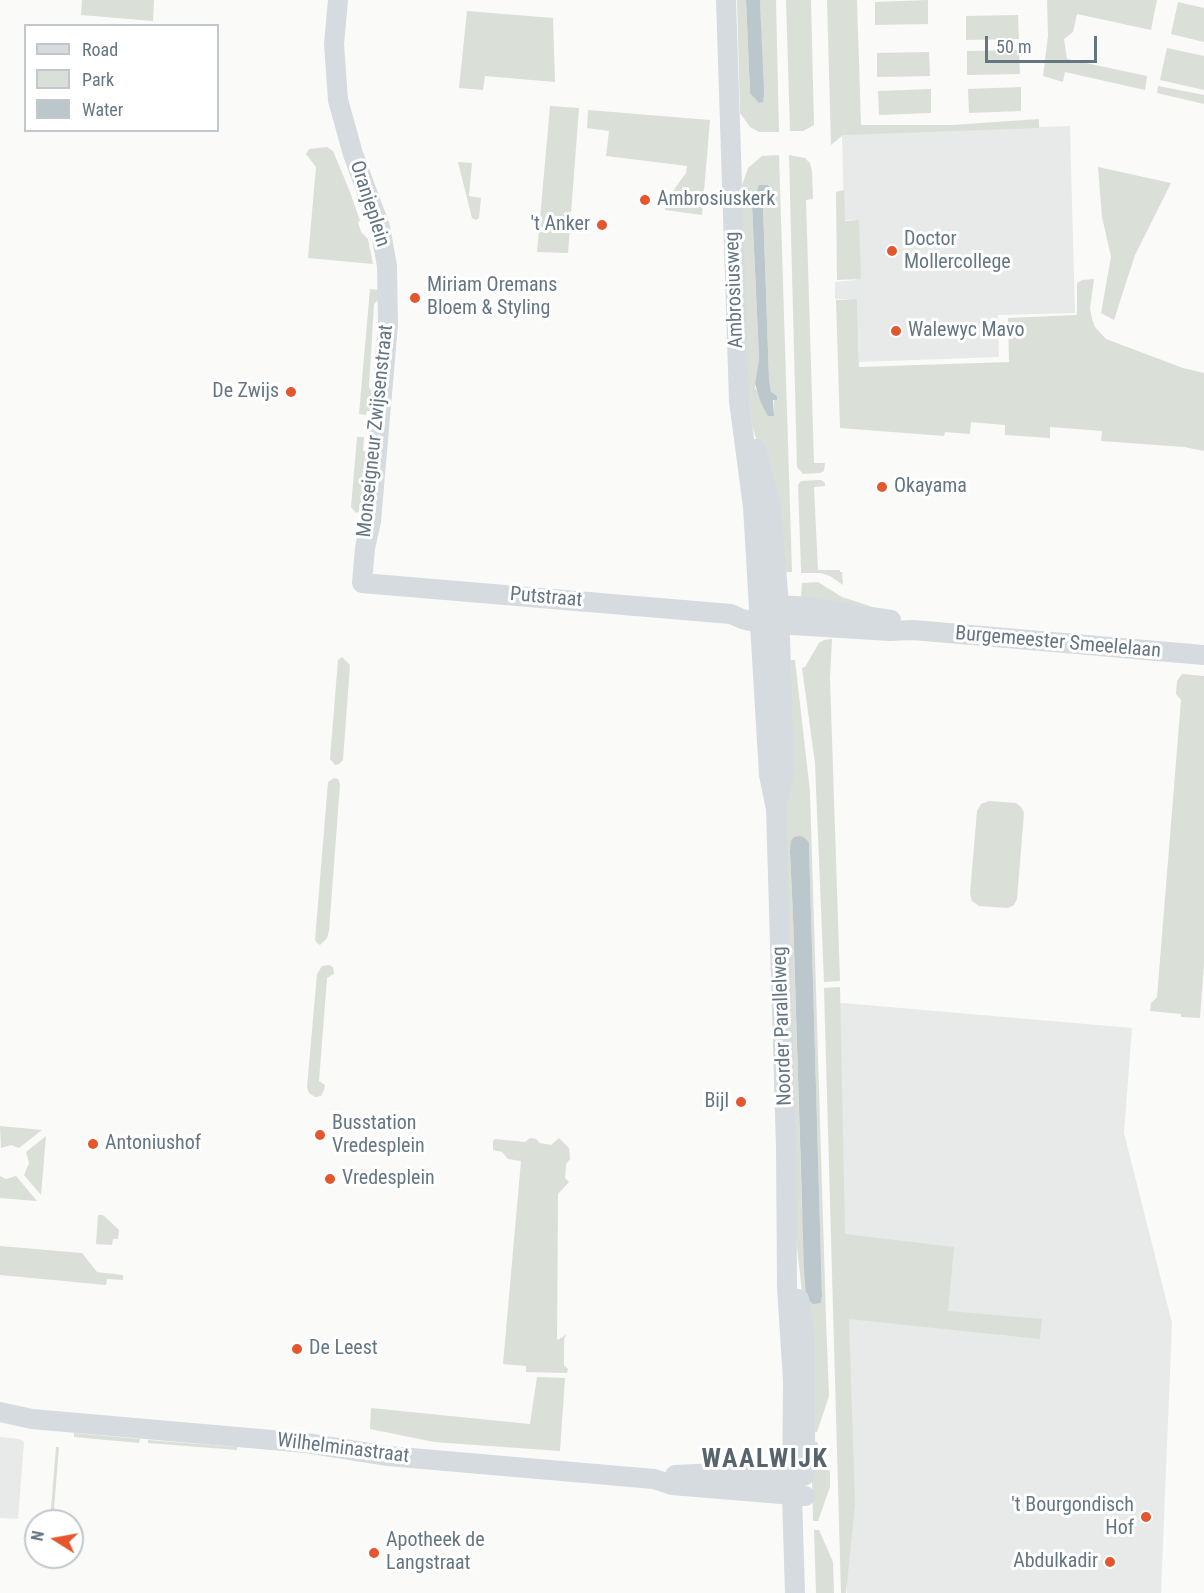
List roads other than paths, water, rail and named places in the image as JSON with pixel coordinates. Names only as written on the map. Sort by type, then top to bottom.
[{"type":"main road","name":"Oranjeplein","points":[[338,0],[334,44],[338,100],[345,129],[380,227],[388,280]]},
{"type":"main road","name":"Ambrosiusweg","points":[[726,0],[739,400],[753,507],[759,614]]},
{"type":"main road","name":"Monseigneur Zwijsenstraat","points":[[362,583],[365,548],[371,521],[388,325],[388,280]]},
{"type":"main road","name":"Ambrosiusweg","points":[[744,436],[756,449],[771,507],[779,615]]},
{"type":"main road","name":"Putstraat","points":[[362,583],[731,614],[742,619],[759,614]]},
{"type":"main road","name":"Burgemeester Smeelelaan","points":[[779,615],[797,606],[888,619],[913,630],[1204,655]]},
{"type":"main road","points":[[759,614],[779,615]]},
{"type":"main road","name":"Noorder Parallelweg","points":[[759,614],[769,775],[776,809],[788,1244],[787,1287],[799,1476],[795,1593]]},
{"type":"main road","name":"Noorder Parallelweg","points":[[776,809],[784,772],[779,615]]},
{"type":"main road","name":"Wilhelminastraat","points":[[0,1412],[32,1419],[306,1443],[400,1457],[654,1479],[672,1485],[799,1496]]},
{"type":"main road","name":"Wilhelminastraat","points":[[0,1425],[32,1419]]},
{"type":"main road","name":"Wilhelminastraat","points":[[654,1479],[672,1475],[717,1473],[799,1476]]},
{"type":"main road","name":"Noorder Parallelweg","points":[[799,1496],[808,1593]]},
{"type":"water","points":[[746,0],[760,0],[764,94],[763,102],[759,103],[750,93]]},
{"type":"water","points":[[759,185],[768,185],[769,188],[763,206],[769,379],[771,392],[777,396],[777,400],[773,400],[774,416],[768,416],[755,384],[759,358],[752,205]]},
{"type":"water","points":[[801,836],[809,843],[822,1296],[821,1303],[813,1304],[806,1297],[804,1268],[790,852],[791,841],[794,837]]},
{"type":"place","name":"Ambrosiuskerk","points":[[645,200]]},
{"type":"place","name":"'t Anker","points":[[602,225]]},
{"type":"place","name":"Doctor Mollercollege","points":[[892,251]]},
{"type":"place","name":"Miriam Oremans Bloem & Styling","points":[[415,298]]},
{"type":"place","name":"Walewyc Mavo","points":[[896,331]]},
{"type":"place","name":"De Zwijs","points":[[291,392]]},
{"type":"place","name":"Okayama","points":[[882,487]]},
{"type":"place","name":"Bijl","points":[[741,1102]]},
{"type":"place","name":"Busstation Vredesplein","points":[[320,1135]]},
{"type":"place","name":"Antoniushof","points":[[93,1144]]},
{"type":"place","name":"Vredesplein","points":[[330,1179]]},
{"type":"place","name":"De Leest","points":[[297,1349]]},
{"type":"place","name":"'t Bourgondisch Hof","points":[[1146,1517]]},
{"type":"place","name":"Apotheek de Langstraat","points":[[374,1553]]},
{"type":"place","name":"Abdulkadir","points":[[1110,1562]]},
{"type":"district","name":"WAALWIJK","points":[[765,1460]]}]
